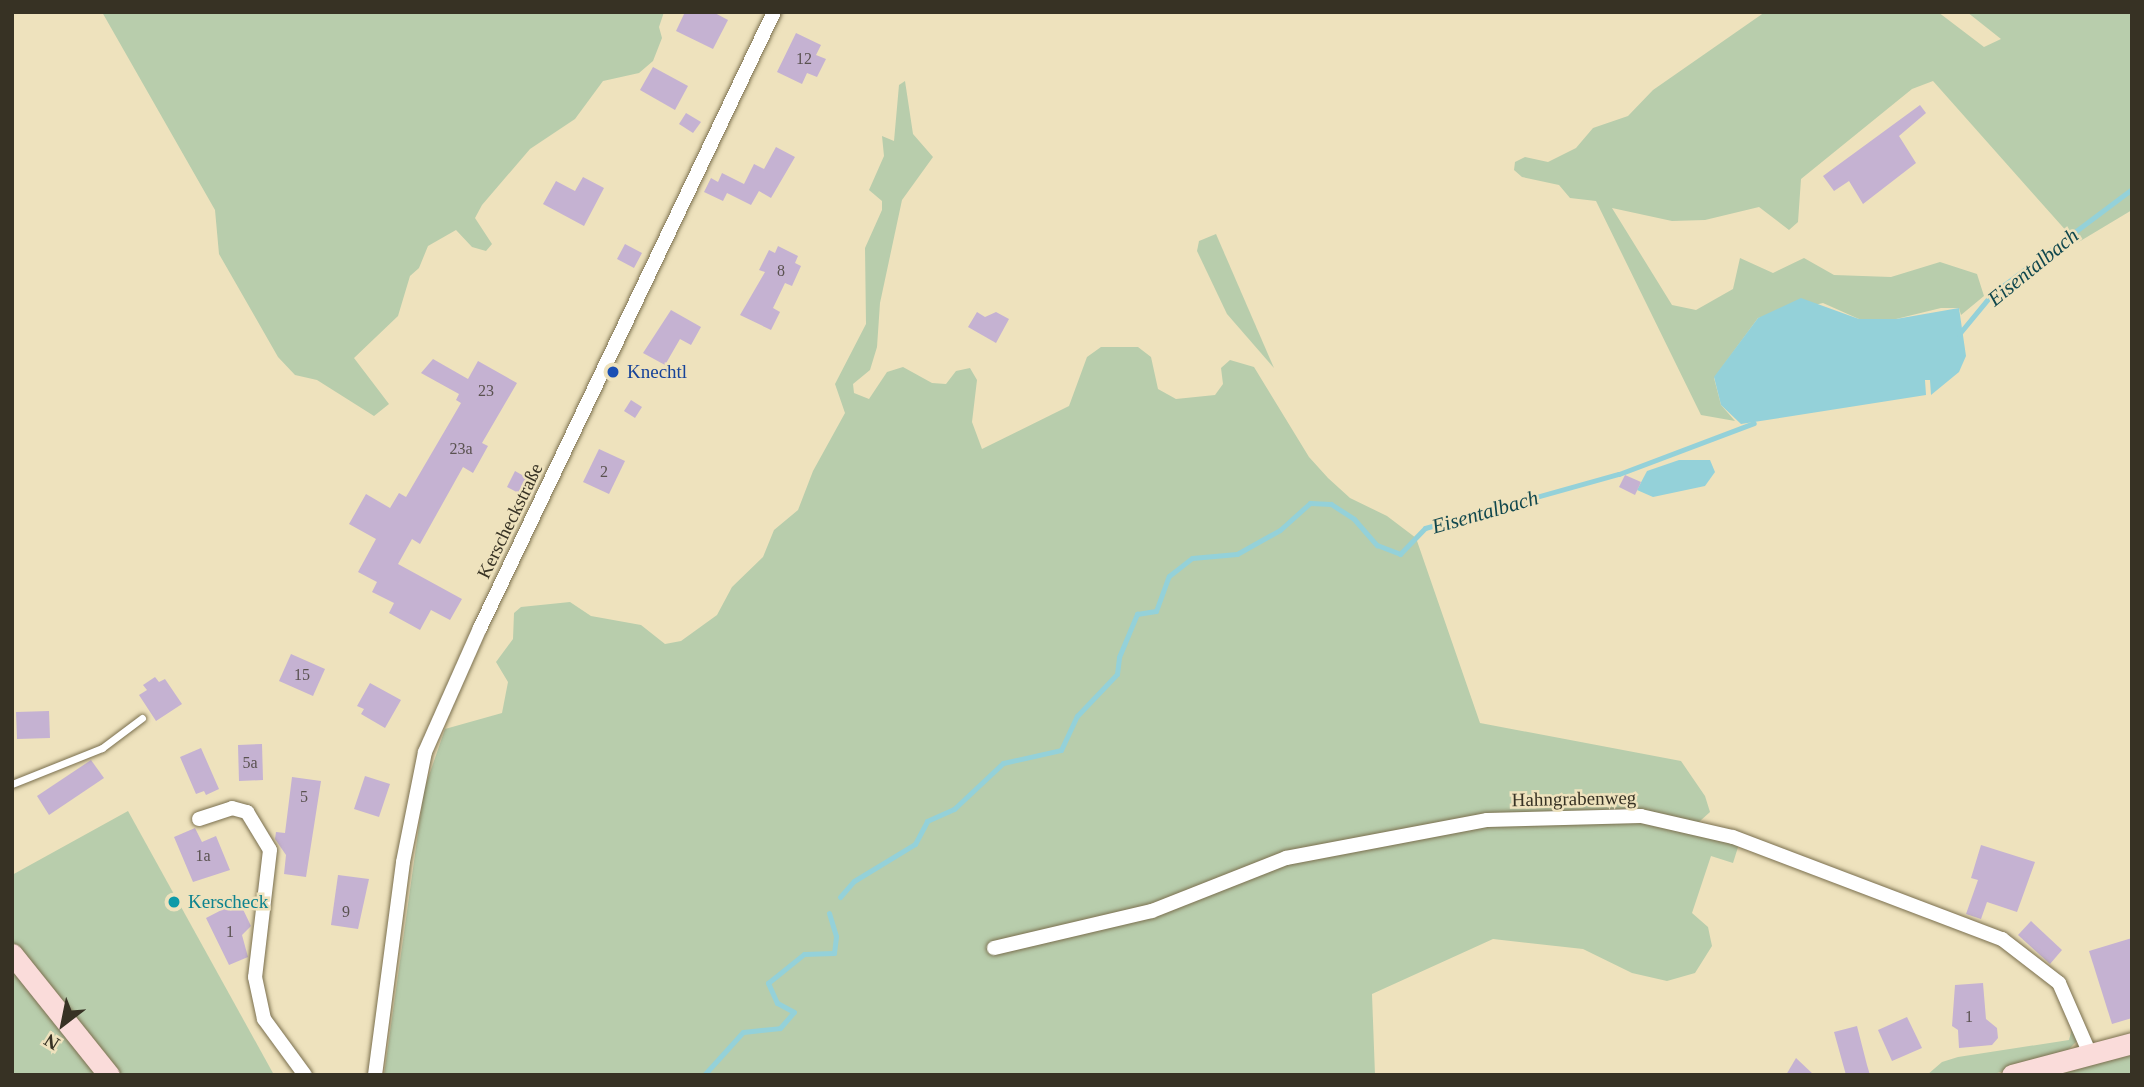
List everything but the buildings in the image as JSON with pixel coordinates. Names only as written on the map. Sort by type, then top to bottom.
[{"type":"street","name":"Kerscheckstraße","points":[[375,1075],[403,862],[425,752],[480,628],[774,12]]},
{"type":"street","points":[[200,819],[232,808],[247,812],[270,850],[255,977],[264,1019],[305,1075]]},
{"type":"street","name":"Hahngrabenweg","points":[[994,948],[1152,911],[1286,858],[1487,820],[1641,816],[1733,837],[2002,939],[2060,983],[2090,1054]]},
{"type":"street","points":[[12,954],[109,1075]]},
{"type":"street","points":[[2012,1075],[2132,1043]]},
{"type":"lane","points":[[12,784],[95,751],[142,718]]},
{"type":"green space","points":[[102,12],[664,12],[659,27],[662,38],[653,61],[639,73],[603,81],[575,119],[530,149],[482,205],[475,218],[492,244],[486,251],[472,247],[456,230],[428,246],[419,268],[410,276],[398,316],[354,358],[389,404],[374,416],[317,380],[295,375],[278,357],[219,254],[215,210]]},
{"type":"green space","points":[[1765,12],[1938,12],[1984,47],[2001,39],[1967,12],[2132,12],[2132,210],[2077,243],[1933,81],[1912,89],[1801,179],[1798,222],[1789,230],[1759,207],[1705,220],[1672,221],[1612,208],[1672,305],[1696,310],[1733,289],[1740,258],[1773,273],[1804,258],[1834,275],[1891,277],[1940,262],[1977,274],[1984,296],[1961,315],[1959,308],[1941,308],[1896,319],[1859,319],[1823,303],[1758,318],[1714,378],[1721,405],[1735,421],[1701,415],[1596,201],[1570,198],[1559,185],[1522,177],[1514,170],[1515,162],[1525,157],[1548,162],[1576,148],[1593,128],[1628,116],[1653,90]]},
{"type":"green space","points":[[905,81],[913,134],[933,157],[902,200],[880,303],[877,347],[870,370],[853,384],[854,393],[869,399],[887,372],[903,367],[932,383],[946,384],[956,371],[970,368],[977,380],[972,422],[982,449],[1069,406],[1087,357],[1101,347],[1138,347],[1151,357],[1158,389],[1176,399],[1215,395],[1223,384],[1221,368],[1230,360],[1254,367],[1309,457],[1328,478],[1350,498],[1387,516],[1416,538],[1480,723],[1681,761],[1705,796],[1710,812],[1689,831],[1739,844],[1733,863],[1711,856],[1692,913],[1708,927],[1712,946],[1695,973],[1667,981],[1632,973],[1583,949],[1493,939],[1372,994],[1375,1075],[384,1075],[424,790],[445,729],[502,713],[508,682],[496,662],[513,639],[514,613],[521,607],[570,602],[591,616],[641,625],[665,644],[681,641],[717,615],[732,587],[763,557],[774,530],[798,510],[813,471],[845,413],[835,384],[866,324],[865,248],[882,210],[882,201],[869,190],[884,156],[882,136],[894,141],[899,85]]},
{"type":"green space","points":[[1216,234],[1274,368],[1227,314],[1197,251],[1199,241]]},
{"type":"green space","points":[[128,811],[274,1075],[12,1075],[12,875]]},
{"type":"green space","points":[[2074,1021],[2077,1041],[2068,1050],[1991,1075],[1927,1075],[1942,1062],[1958,1057],[2069,1040]]},
{"type":"green space","points":[[2132,1049],[2132,1075],[2034,1075]]},
{"type":"water","points":[[1801,298],[1859,319],[1896,319],[1959,308],[1966,356],[1959,372],[1931,395],[1930,380],[1925,380],[1926,395],[1741,424],[1721,405],[1714,377],[1758,318]]},
{"type":"water","points":[[1679,460],[1710,460],[1715,472],[1705,486],[1653,497],[1637,490],[1647,471]]},
{"type":"waterway","name":"Eisentalbach","points":[[1959,334],[1992,294],[2132,189]]},
{"type":"waterway","name":"Eisentalbach","points":[[840,897],[854,881],[915,844],[927,821],[954,809],[1003,763],[1061,750],[1077,716],[1117,674],[1119,657],[1137,614],[1156,611],[1169,576],[1192,558],[1237,554],[1280,530],[1310,503],[1331,504],[1354,519],[1377,545],[1400,554],[1425,528],[1619,474],[1754,423]]},
{"type":"waterway","name":"Eisentalbach","points":[[704,1075],[743,1032],[780,1028],[794,1012],[777,1003],[768,983],[804,954],[834,953],[836,936],[829,913]]},
{"type":"place","name":"Knechtl","points":[[613,372]]},
{"type":"place","name":"Kerscheck","points":[[174,902]]}]
